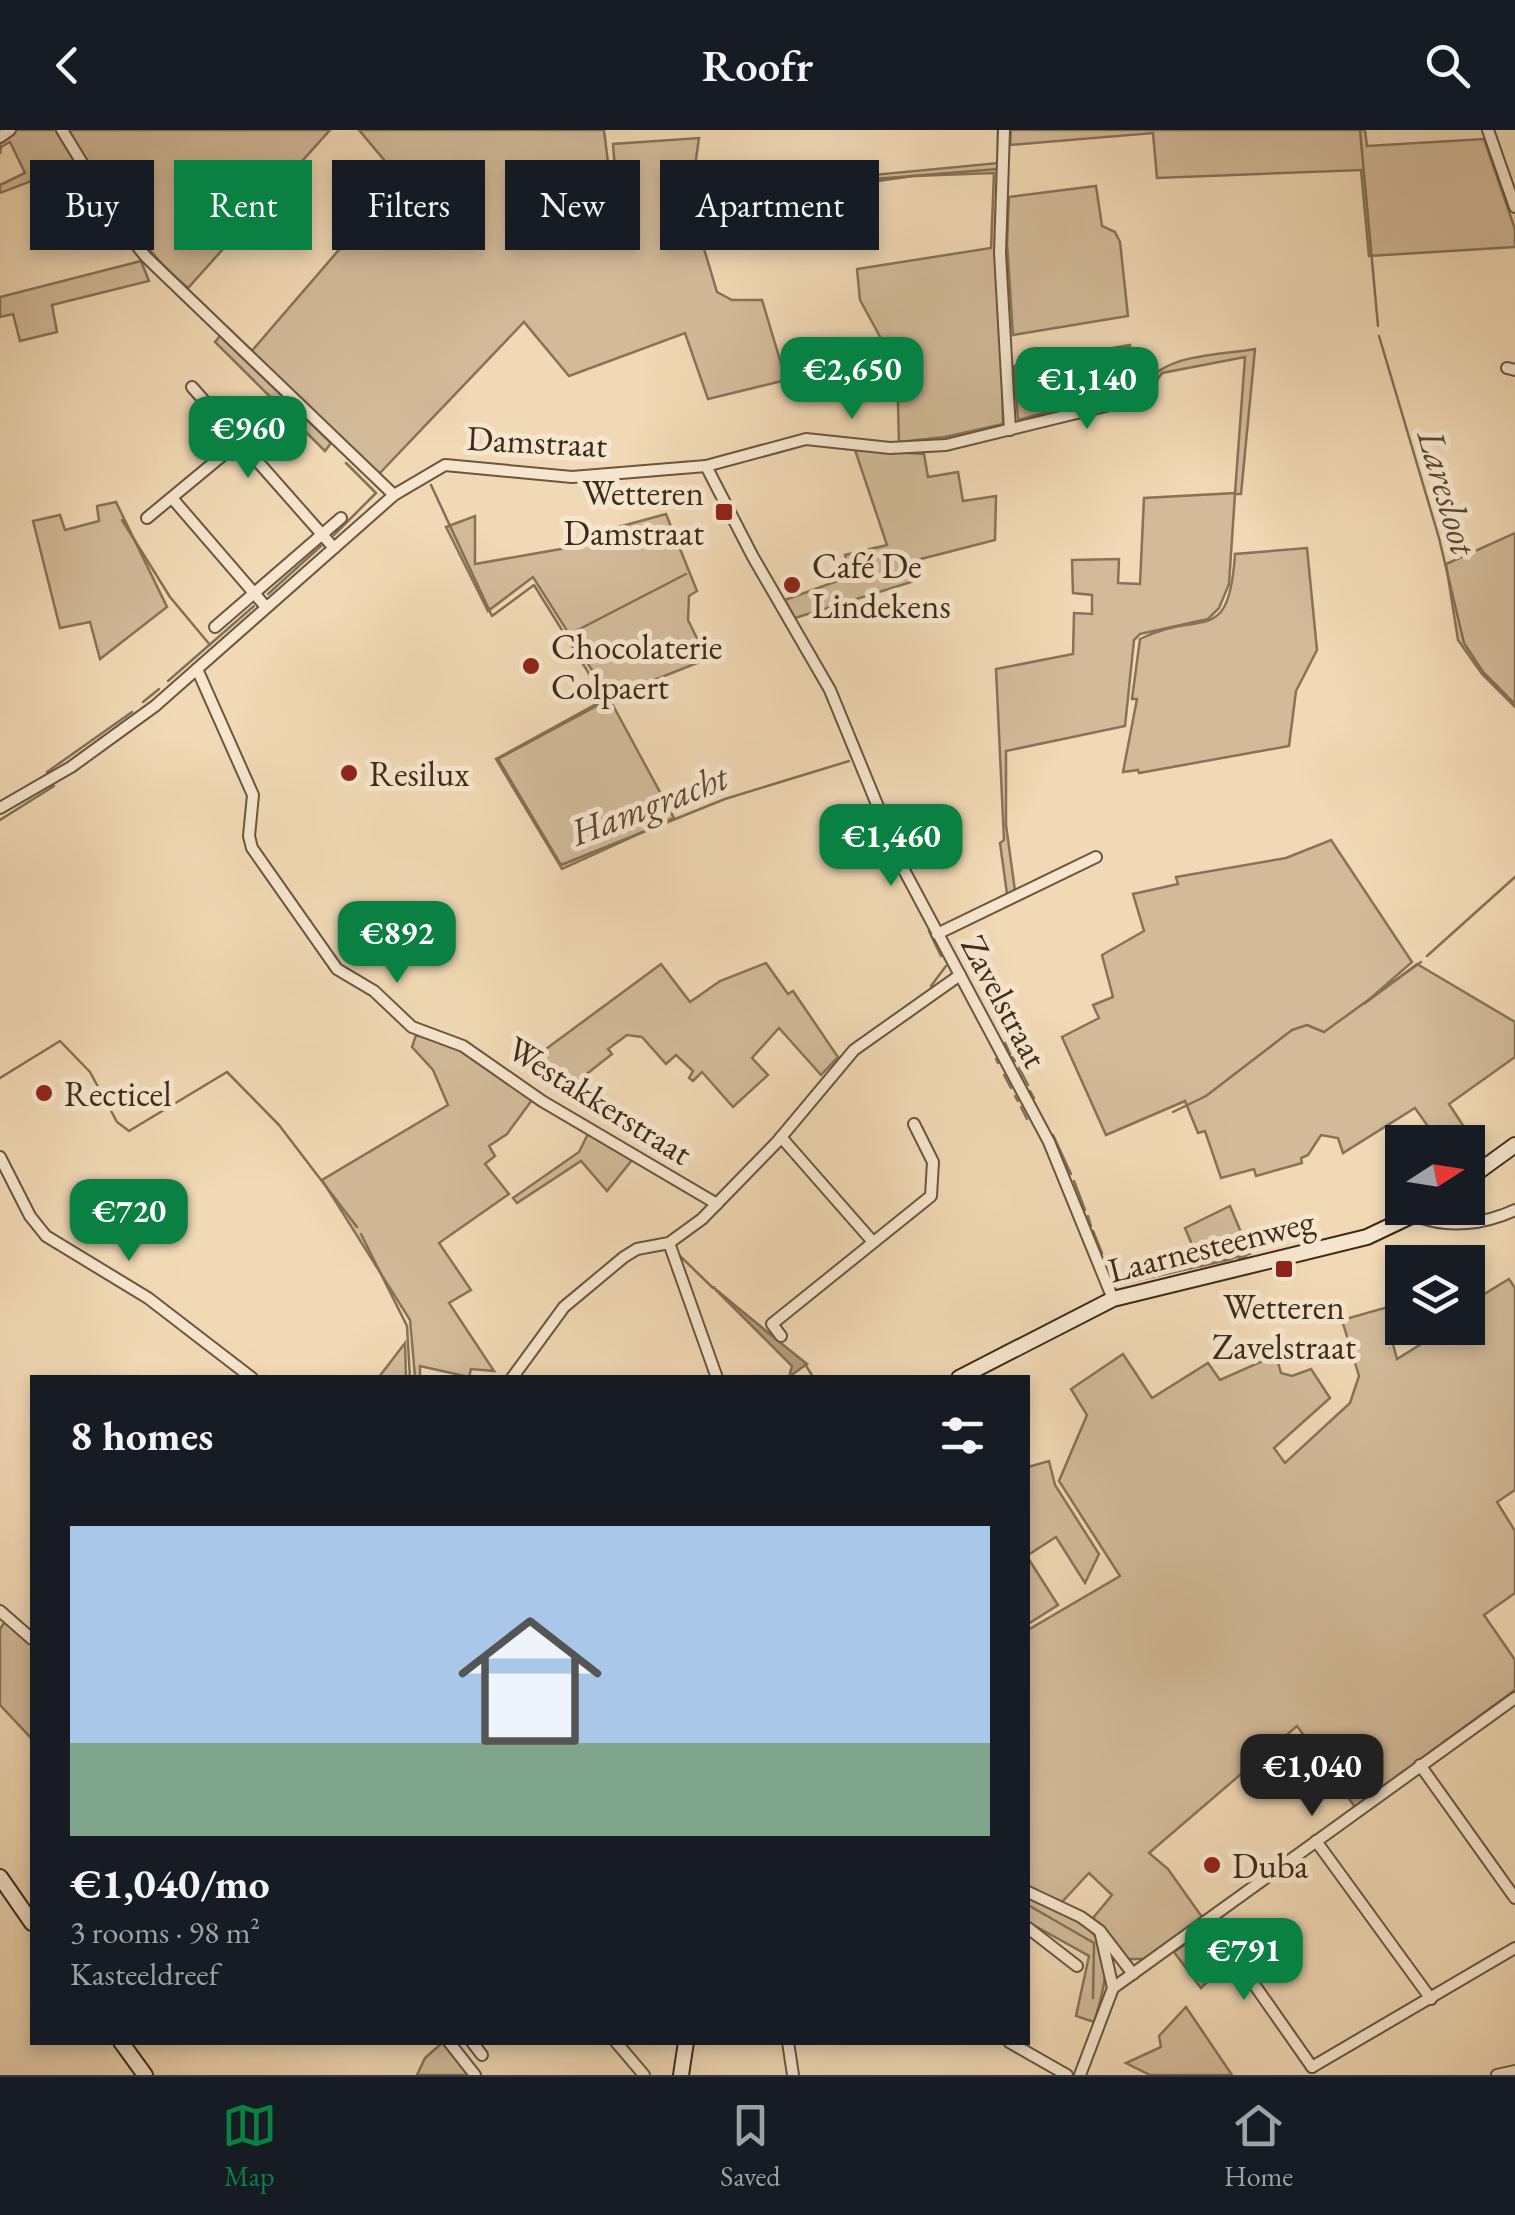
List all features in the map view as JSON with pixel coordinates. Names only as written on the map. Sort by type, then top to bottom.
[{"type":"street","points":[[0,136],[10,130]]},
{"type":"street","points":[[62,130],[118,222],[146,257],[394,494]]},
{"type":"street","points":[[1004,130],[1000,253],[1010,430]]},
{"type":"street","points":[[1488,130],[1515,207]]},
{"type":"street","points":[[192,387],[334,548]]},
{"type":"street","name":"Damstraat","points":[[0,808],[118,734],[394,494],[445,464],[553,477],[706,466],[794,440],[918,448],[1122,402],[1139,389]]},
{"type":"street","points":[[147,518],[240,441]]},
{"type":"street","name":"Zavelstraat","points":[[706,466],[752,556],[830,690],[904,870],[1049,1142],[1112,1299]]},
{"type":"street","points":[[172,498],[266,607]]},
{"type":"street","points":[[215,627],[341,518]]},
{"type":"street","name":"Westakkerstraat","points":[[197,669],[253,795],[248,836],[252,848],[337,970],[374,991],[412,1027],[463,1046],[542,1102],[717,1204]]},
{"type":"street","points":[[937,934],[1096,857]]},
{"type":"street","points":[[514,1375],[564,1308],[624,1257],[637,1249],[669,1243],[717,1204],[781,1137],[854,1050],[960,975]]},
{"type":"street","points":[[782,1336],[772,1324],[931,1196],[934,1162],[914,1124]]},
{"type":"street","points":[[781,1137],[873,1242]]},
{"type":"street","points":[[1485,1167],[1515,1145]]},
{"type":"street","points":[[0,1157],[30,1216],[46,1236],[62,1250],[148,1298],[248,1375]]},
{"type":"street","points":[[1485,1222],[1515,1210]]},
{"type":"street","name":"Laarnesteenweg","points":[[965,1375],[1112,1299],[1368,1237],[1394,1225]]},
{"type":"street","points":[[669,1243],[717,1375]]},
{"type":"street","points":[[0,1611],[30,1637]]},
{"type":"street","points":[[1080,2075],[1113,1988],[1514,1700]]},
{"type":"street","points":[[1420,1765],[1515,1898]]},
{"type":"street","points":[[1316,1841],[1431,1999]]},
{"type":"street","points":[[0,1877],[30,1920]]},
{"type":"street","points":[[1030,1893],[1081,1917],[1100,1931],[1132,1974]]},
{"type":"street","points":[[1209,1920],[1311,2071],[1515,1948]]},
{"type":"street","points":[[1030,1930],[1077,1966]]},
{"type":"street","points":[[1100,1931],[1113,1988]]},
{"type":"street","points":[[123,2045],[145,2075]]},
{"type":"street","points":[[450,2045],[475,2075]]},
{"type":"street","points":[[462,2045],[464,2062]]},
{"type":"street","points":[[474,2045],[482,2055]]},
{"type":"street","points":[[619,2045],[644,2075]]},
{"type":"street","points":[[681,2075],[686,2045]]},
{"type":"street","points":[[788,2045],[793,2075]]},
{"type":"street","points":[[1014,2045],[1067,2075]]},
{"type":"street","points":[[1497,2075],[1515,2071]]},
{"type":"shaded area","points":[[17,130],[57,130],[74,160],[30,160],[30,182],[0,193],[0,185],[25,173],[10,142],[1,147],[0,154],[0,140]]},
{"type":"shaded area","points":[[67,130],[330,130],[303,160],[174,160],[174,250],[222,250],[188,288],[149,250],[154,250],[154,160],[86,160]]},
{"type":"shaded area","points":[[359,130],[604,130],[608,160],[505,160],[505,250],[640,250],[640,160],[614,160],[613,144],[699,138],[696,160],[660,160],[660,250],[704,250],[717,292],[732,300],[762,300],[786,380],[708,399],[685,333],[569,376],[524,322],[378,475],[250,353],[339,250],[485,250],[485,160],[384,160]]},
{"type":"shaded area","points":[[1011,130],[1365,130],[1367,146],[1484,139],[1515,229],[1515,247],[1369,256],[1361,170],[1157,178],[1153,133],[1010,145]]},
{"type":"shaded area","points":[[998,163],[1003,424],[899,442],[897,368],[860,300],[857,269],[991,248],[994,173],[879,181],[879,174]]},
{"type":"shaded area","points":[[1096,186],[1102,226],[1115,232],[1120,242],[1128,316],[1013,335],[1007,243],[1009,197]]},
{"type":"shaded area","points":[[141,261],[149,281],[52,305],[57,332],[20,341],[13,314],[0,317],[0,297]]},
{"type":"shaded area","points":[[220,336],[331,443],[325,451],[215,342]]},
{"type":"shaded area","points":[[1130,345],[1132,365],[1143,362],[1132,389],[1018,420],[1014,366],[1062,357],[1066,371],[1090,367],[1089,352]]},
{"type":"shaded area","points":[[1255,349],[1241,494],[1235,494],[1229,584],[1219,608],[1208,619],[1140,634],[1134,640],[1125,726],[1006,751],[1006,825],[1015,891],[1007,894],[1000,843],[1004,840],[996,669],[1073,654],[1074,613],[1092,614],[1092,595],[1073,593],[1072,560],[1119,559],[1118,583],[1140,584],[1144,498],[1235,493],[1245,357],[1162,373],[1146,396],[1141,391],[1161,369],[1175,363]]},
{"type":"shaded area","points":[[855,450],[924,454],[928,477],[958,472],[963,501],[996,496],[995,540],[913,561],[918,580],[795,618],[785,600],[851,576],[845,555],[887,545]]},
{"type":"shaded area","points":[[116,502],[167,607],[100,659],[90,622],[60,628],[33,521],[60,515],[65,530],[99,521],[97,506]]},
{"type":"shaded area","points":[[666,514],[697,591],[689,596],[688,620],[707,659],[609,698],[674,818],[562,869],[496,759],[609,697],[533,577],[488,611],[446,527],[475,516],[475,564],[572,547],[589,535]]},
{"type":"shaded area","points":[[1515,533],[1515,707],[1482,674],[1458,640],[1446,564]]},
{"type":"shaded area","points":[[1307,548],[1317,650],[1296,691],[1289,746],[1139,773],[1123,772],[1137,699],[1132,699],[1140,639],[1218,614],[1232,584],[1235,554]]},
{"type":"shaded area","points":[[1331,840],[1412,962],[1364,1004],[1417,964],[1515,1022],[1515,1057],[1449,1104],[1463,1125],[1427,1125],[1415,1108],[1343,1153],[1338,1138],[1321,1135],[1308,1155],[1301,1158],[1302,1163],[1256,1176],[1254,1169],[1221,1178],[1205,1131],[1198,1133],[1185,1101],[1106,1135],[1062,1037],[1099,1018],[1093,1005],[1113,997],[1102,955],[1144,931],[1133,894],[1178,884],[1176,877],[1286,858]]},
{"type":"shaded area","points":[[766,963],[788,994],[793,991],[838,1057],[821,1075],[779,1028],[752,1058],[768,1075],[733,1107],[702,1072],[693,1081],[689,1078],[693,1071],[676,1055],[666,1064],[642,1037],[627,1035],[608,1049],[612,1054],[565,1091],[531,1060],[661,964],[690,1002],[720,981]]},
{"type":"shaded area","points":[[416,1035],[461,1049],[532,1100],[507,1134],[489,1146],[495,1156],[485,1164],[509,1194],[439,1243],[471,1290],[449,1303],[494,1371],[471,1369],[470,1375],[460,1375],[420,1366],[420,1375],[415,1375],[410,1320],[322,1180],[448,1105],[433,1070],[412,1047]]},
{"type":"shaded area","points":[[588,1134],[632,1160],[607,1191],[581,1161],[517,1203],[513,1198],[579,1152]]},
{"type":"shaded area","points":[[1230,1206],[1250,1254],[1201,1266],[1185,1228]]},
{"type":"shaded area","points":[[1509,1279],[1515,1288],[1515,1490],[1497,1502],[1515,1531],[1515,1593],[1484,1615],[1515,1660],[1515,1690],[1355,1807],[1297,1726],[1149,1853],[1168,1869],[1202,1917],[1144,1959],[1128,1959],[1093,1918],[1112,1895],[1089,1873],[1061,1903],[1030,1889],[1030,1629],[1120,1576],[1059,1481],[1087,1415],[1071,1389],[1123,1354],[1152,1398],[1208,1363],[1220,1380],[1276,1355],[1281,1373],[1292,1376],[1311,1369],[1330,1398],[1274,1448],[1285,1463],[1350,1403],[1359,1376],[1342,1320],[1385,1308],[1385,1345],[1393,1345],[1397,1359],[1420,1345],[1485,1345],[1485,1294]]},
{"type":"shaded area","points":[[713,1287],[807,1364],[790,1375],[792,1366]]},
{"type":"shaded area","points":[[405,1343],[406,1375],[381,1375]]},
{"type":"shaded area","points":[[1049,1461],[1055,1485],[1099,1554],[1085,1583],[1056,1537],[1030,1554],[1030,1466]]},
{"type":"shaded area","points":[[1030,1561],[1058,1605],[1030,1623]]},
{"type":"shaded area","points":[[6,1620],[30,1641],[30,1737],[0,1705],[0,1629]]},
{"type":"shaded area","points":[[1030,1897],[1073,1918],[1098,1940],[1105,1972],[1094,2022],[1076,2016],[1089,1956],[1030,1923]]},
{"type":"shaded area","points":[[1205,1930],[1211,1932],[1231,1959],[1201,1988],[1174,1952]]},
{"type":"shaded area","points":[[1186,2007],[1232,2075],[1150,2075],[1126,2063],[1161,2047],[1159,2036]]},
{"type":"shaded area","points":[[440,2045],[445,2045],[470,2075],[417,2075],[425,2058]]},
{"type":"waterway","points":[[998,130],[998,156]]},
{"type":"waterway","name":"Laresloot","points":[[1360,130],[1378,326]]},
{"type":"waterway","points":[[879,179],[998,169]]},
{"type":"waterway","name":"Laresloot","points":[[1379,336],[1439,538],[1464,643],[1483,672],[1515,704]]},
{"type":"waterway","name":"Hamgracht","points":[[334,535],[376,493],[346,463]]},
{"type":"waterway","name":"Hamgracht","points":[[431,485],[492,616],[534,585],[606,701],[498,759],[561,865],[725,799],[849,761]]},
{"type":"waterway","points":[[122,520],[170,597],[210,645]]},
{"type":"waterway","name":"Hamgracht","points":[[268,594],[321,546]]},
{"type":"waterway","points":[[568,635],[686,574]]},
{"type":"waterway","name":"Hamgracht","points":[[168,681],[254,606]]},
{"type":"waterway","name":"Hamgracht","points":[[143,702],[159,689]]},
{"type":"waterway","name":"Hamgracht","points":[[47,772],[132,712]]},
{"type":"waterway","name":"Hamgracht","points":[[0,820],[54,786]]},
{"type":"waterway","points":[[1427,956],[1515,877]]},
{"type":"waterway","points":[[929,931],[941,956]]},
{"type":"waterway","points":[[1173,1112],[1206,1096],[1292,1030],[1307,1025],[1324,1032],[1421,962]]},
{"type":"waterway","points":[[931,986],[946,966]]},
{"type":"waterway","points":[[0,1078],[60,1041],[90,1072],[117,1122],[129,1131],[227,1072],[279,1125],[357,1227]]},
{"type":"waterway","points":[[1005,1043],[1010,1054]]},
{"type":"waterway","points":[[1012,1057],[1015,1061]]},
{"type":"waterway","points":[[996,1059],[998,1063]]},
{"type":"waterway","points":[[1019,1068],[1028,1085]]},
{"type":"waterway","points":[[1004,1075],[1011,1088]]},
{"type":"waterway","points":[[1030,1091],[1034,1098]]},
{"type":"waterway","points":[[1015,1096],[1018,1101]]},
{"type":"waterway","points":[[1021,1107],[1027,1119]]},
{"type":"waterway","points":[[1053,1135],[1071,1174]]},
{"type":"waterway","points":[[1074,1181],[1085,1210]]},
{"type":"waterway","points":[[1088,1216],[1091,1226]]},
{"type":"waterway","points":[[1093,1231],[1102,1253]]},
{"type":"waterway","points":[[361,1234],[407,1326],[410,1375]]},
{"type":"waterway","points":[[679,1255],[713,1288]]},
{"type":"waterway","points":[[1239,1258],[1246,1256]]},
{"type":"waterway","points":[[1117,1285],[1232,1259]]},
{"type":"waterway","points":[[1106,1261],[1111,1275]]},
{"type":"waterway","points":[[805,1364],[812,1375]]},
{"type":"waterway","points":[[1030,1906],[1094,1943],[1093,1998]]},
{"type":"place","name":"Wetteren Damstraat","points":[[724,512]]},
{"type":"place","name":"Café De Lindekens","points":[[792,585]]},
{"type":"place","name":"Chocolaterie Colpaert","points":[[531,666]]},
{"type":"place","name":"Resilux","points":[[349,773]]},
{"type":"place","name":"Recticel","points":[[44,1093]]},
{"type":"place","name":"Wetteren Zavelstraat","points":[[1284,1269]]},
{"type":"place","name":"Duba","points":[[1212,1865]]}]
